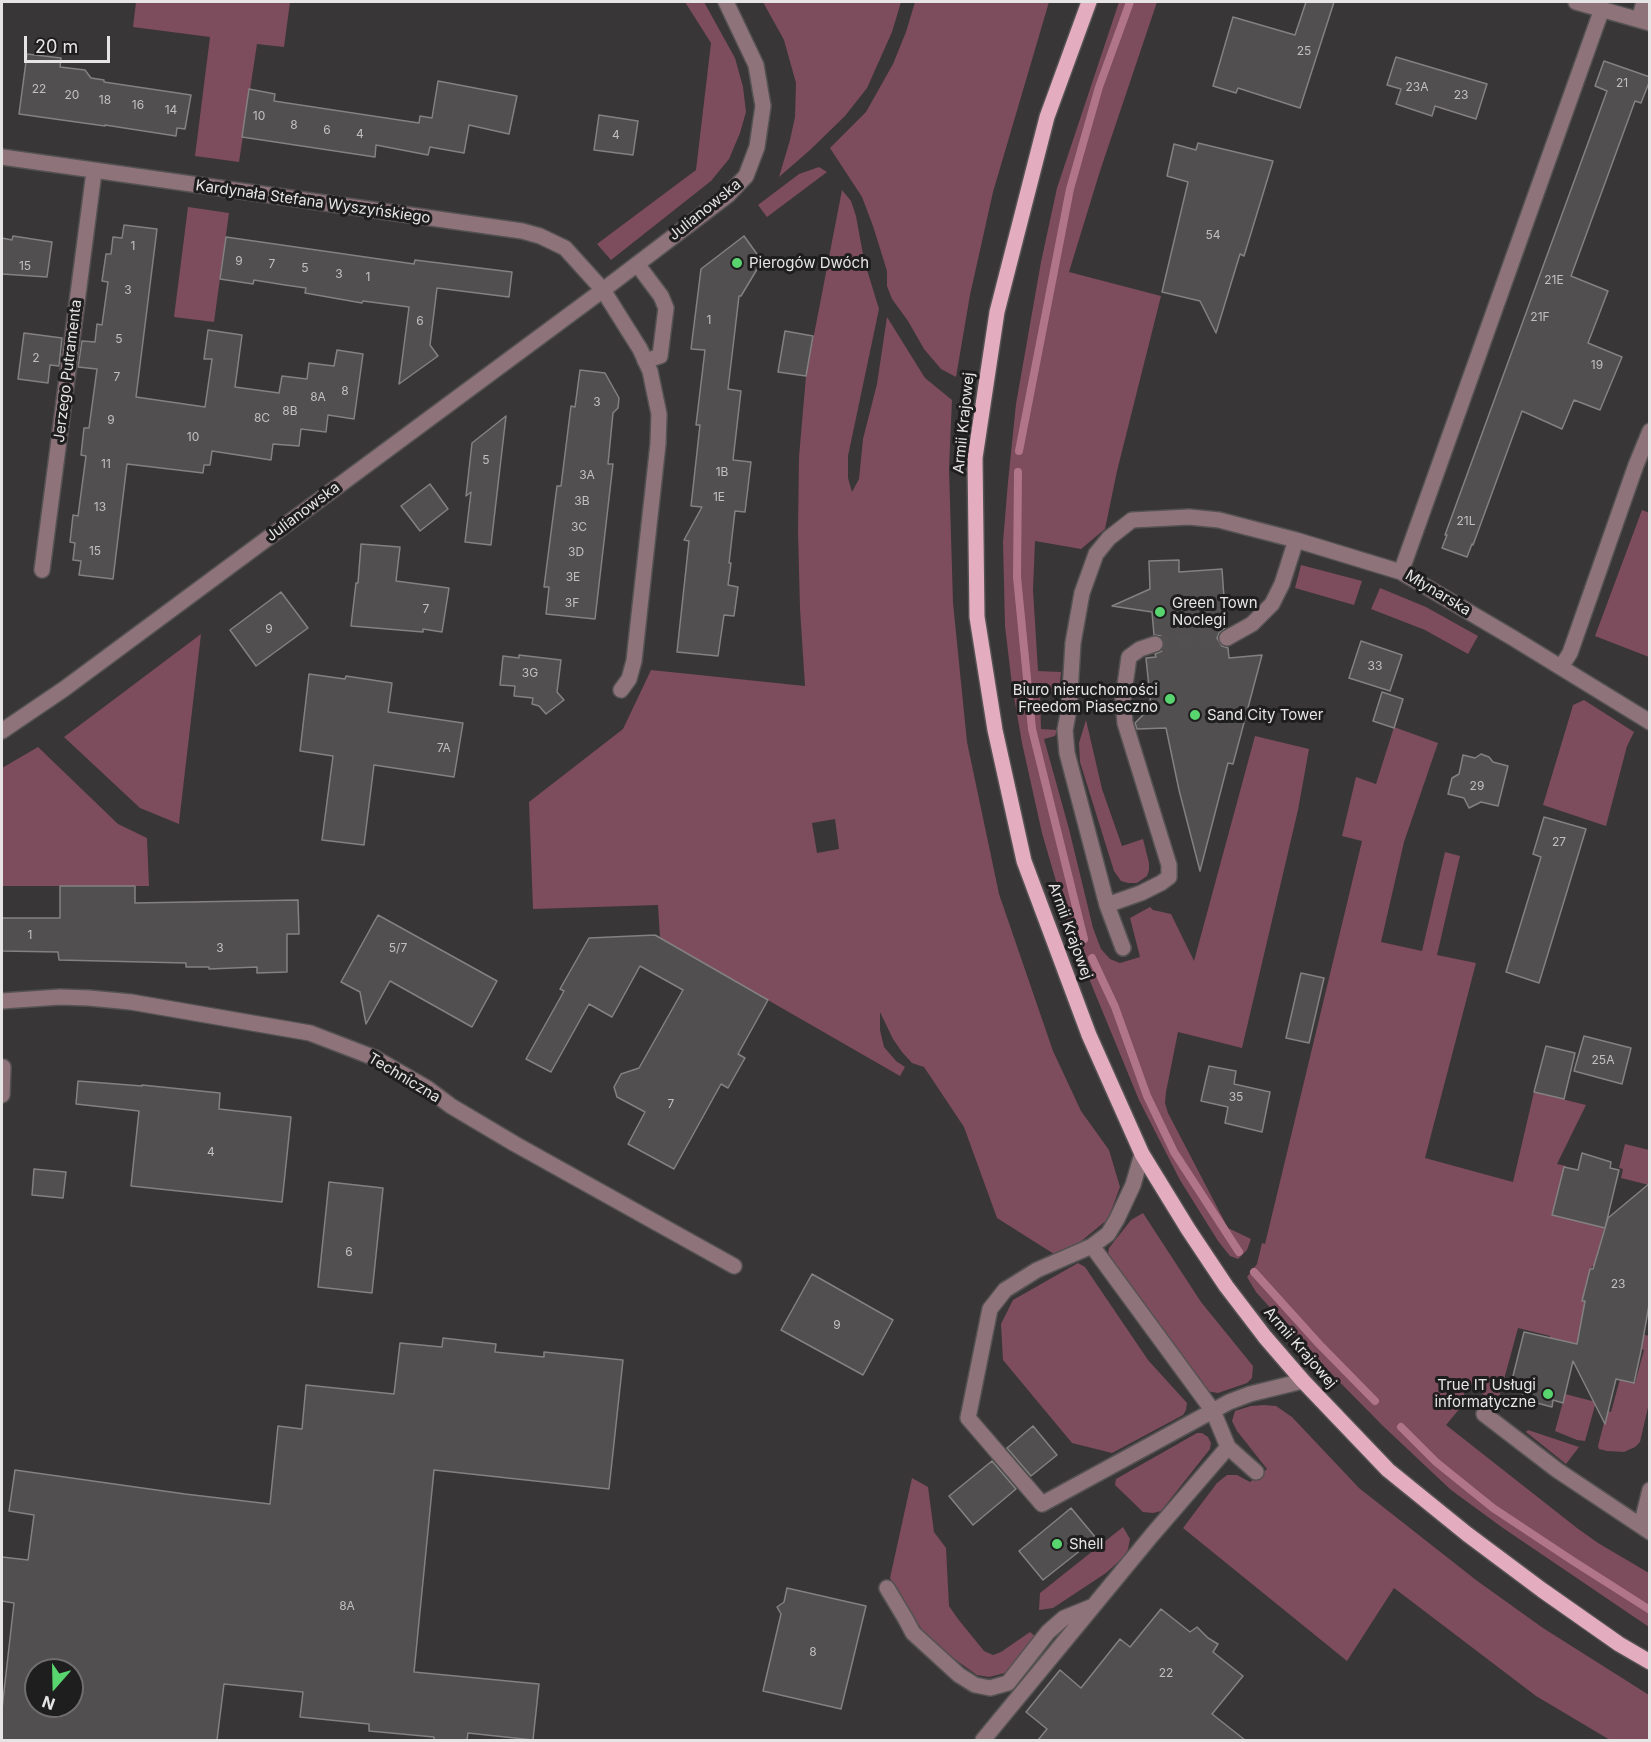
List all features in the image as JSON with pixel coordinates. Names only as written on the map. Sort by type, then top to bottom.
[{"type":"main road","name":"Armii Krajowej","points":[[1089,2],[1047,117],[997,312],[975,458],[977,617],[995,730],[1024,861],[1089,1035],[1143,1154],[1188,1229],[1226,1286],[1265,1337],[1303,1382],[1397,1477],[1467,1534],[1542,1590],[1619,1644],[1650,1662]]},
{"type":"street","name":"Julianowska","points":[[2,731],[64,689],[728,195],[746,176],[757,147],[764,106],[756,65],[726,2]]},
{"type":"street","points":[[1575,2],[1644,21],[1644,2]]},
{"type":"street","points":[[1401,572],[1602,9]]},
{"type":"street","name":"Kardynała Stefana Wyszyńskiego","points":[[2,157],[94,172],[522,231],[540,236],[565,248],[603,290]]},
{"type":"street","name":"Jerzego Putramenta","points":[[42,570],[94,172]]},
{"type":"street","points":[[637,264],[661,296],[666,308],[660,356],[645,361]]},
{"type":"street","points":[[603,290],[640,349],[650,371],[659,414],[658,444],[634,662],[629,679],[621,690]]},
{"type":"street","points":[[1561,668],[1570,653],[1650,431]]},
{"type":"street","name":"Młynarska","points":[[1107,905],[1067,753],[1065,730],[1069,710],[1073,643],[1082,593],[1096,554],[1109,538],[1132,520],[1189,517],[1219,520],[1296,540],[1401,572],[1650,722]]},
{"type":"street","points":[[1227,638],[1252,624],[1272,604],[1282,584],[1296,540]]},
{"type":"street","points":[[1123,948],[1107,905],[1141,893],[1169,877],[1169,865],[1125,723],[1123,699],[1129,657],[1140,649],[1155,644]]},
{"type":"street","name":"Techniczna","points":[[2,1001],[60,997],[131,1002],[310,1034],[375,1058],[515,1144],[734,1266]]},
{"type":"street","points":[[2,1095],[3,1067]]},
{"type":"street","points":[[1143,1154],[1133,1185],[1108,1234],[1092,1246],[1037,1270],[1005,1290],[990,1309],[968,1418],[1042,1504],[1229,1402],[1250,1394],[1303,1382]]},
{"type":"street","points":[[1092,1246],[1213,1411],[1228,1447],[1256,1472]]},
{"type":"street","points":[[1484,1414],[1557,1470],[1645,1529],[1650,1490]]},
{"type":"street","points":[[983,1740],[1152,1535],[1228,1447]]},
{"type":"street","points":[[887,1588],[913,1633],[959,1675],[975,1685],[990,1688],[1008,1683],[1048,1632],[1064,1618],[1094,1606]]},
{"type":"shaded area","points":[[136,2],[290,2],[284,47],[257,44],[239,162],[195,156],[210,37],[133,27]]},
{"type":"shaded area","points":[[685,2],[704,2],[735,58],[743,87],[746,112],[740,133],[729,159],[711,181],[611,260],[597,244],[696,170],[711,43]]},
{"type":"shaded area","points":[[763,2],[901,2],[892,32],[867,88],[845,116],[779,177],[795,117],[796,83],[784,40]]},
{"type":"shaded area","points":[[915,2],[1049,2],[993,192],[970,295],[956,377],[941,369],[924,349],[892,299],[887,286],[887,271],[862,197],[830,148],[866,112],[893,64]]},
{"type":"shaded area","points":[[1119,2],[1157,2],[1100,171],[1069,272],[1161,296],[1117,471],[1105,529],[1081,549],[1035,541],[1033,590],[1038,671],[1061,672],[1059,692],[1040,692],[1041,729],[1057,730],[1055,736],[1044,739],[1093,928],[1101,949],[1110,959],[1120,963],[1140,957],[1130,918],[1150,907],[1153,910],[1171,914],[1194,961],[1255,736],[1309,749],[1298,810],[1242,1048],[1178,1032],[1166,1092],[1165,1103],[1168,1113],[1228,1228],[1251,1239],[1247,1250],[1238,1259],[1230,1256],[1218,1241],[1180,1180],[1139,1100],[1083,964],[1067,919],[1042,833],[1022,743],[1005,626],[1003,542],[1008,482],[1016,404],[1041,262],[1057,188]]},
{"type":"shaded area","points":[[819,167],[827,172],[767,217],[758,205],[799,174]]},
{"type":"shaded area","points":[[842,190],[851,201],[856,216],[864,260],[879,309],[848,456],[848,478],[852,492],[859,479],[863,439],[877,384],[887,317],[925,378],[952,400],[949,469],[953,603],[967,742],[999,894],[1053,1051],[1081,1111],[1109,1150],[1120,1187],[1108,1219],[1079,1243],[1054,1254],[997,1218],[964,1127],[924,1067],[912,1063],[902,1052],[880,1012],[880,1030],[884,1047],[896,1061],[905,1067],[900,1076],[660,938],[658,905],[533,909],[529,802],[623,729],[651,670],[805,686],[798,531],[799,457],[806,376]],"holes":[[[835,819],[839,849],[817,853],[812,823]]]},
{"type":"shaded area","points":[[188,207],[229,213],[214,322],[174,317]]},
{"type":"shaded area","points":[[1642,510],[1650,513],[1649,657],[1595,636]]},
{"type":"shaded area","points":[[1301,565],[1362,581],[1354,605],[1295,588]]},
{"type":"shaded area","points":[[1380,588],[1426,607],[1478,636],[1468,654],[1425,630],[1371,609]]},
{"type":"shaded area","points":[[201,634],[179,824],[140,808],[64,737]]},
{"type":"shaded area","points":[[1584,700],[1634,732],[1627,746],[1606,826],[1543,805],[1573,705]]},
{"type":"shaded area","points":[[1086,720],[1102,789],[1122,846],[1143,839],[1149,870],[1147,876],[1137,883],[1121,881],[1114,871],[1080,762],[1079,743]]},
{"type":"shaded area","points":[[1394,727],[1438,743],[1404,842],[1381,942],[1422,951],[1445,852],[1460,856],[1437,955],[1476,963],[1425,1158],[1513,1182],[1534,1092],[1586,1105],[1557,1164],[1566,1166],[1553,1214],[1592,1213],[1613,1218],[1612,1226],[1605,1225],[1600,1244],[1601,1268],[1592,1266],[1583,1300],[1595,1304],[1577,1345],[1549,1342],[1550,1336],[1518,1328],[1497,1405],[1467,1382],[1461,1407],[1446,1425],[1577,1528],[1649,1573],[1649,1627],[1451,1490],[1383,1426],[1310,1352],[1256,1292],[1247,1277],[1257,1264],[1262,1243],[1265,1244],[1362,841],[1342,836],[1356,777],[1376,784]]},
{"type":"shaded area","points":[[38,747],[118,824],[147,838],[149,886],[2,886],[2,768]]},
{"type":"shaded area","points":[[1625,1144],[1649,1150],[1649,1185],[1621,1178],[1623,1169],[1619,1168]]},
{"type":"shaded area","points":[[1143,1213],[1201,1302],[1253,1366],[1252,1378],[1247,1383],[1218,1393],[1206,1391],[1201,1387],[1108,1255],[1109,1248],[1131,1220]]},
{"type":"shaded area","points":[[1078,1263],[1085,1267],[1148,1360],[1187,1403],[1183,1415],[1112,1453],[1072,1443],[1003,1360],[1001,1324],[1013,1300]]},
{"type":"shaded area","points":[[1631,1331],[1649,1336],[1649,1403],[1640,1442],[1624,1452],[1607,1451],[1599,1449],[1598,1446],[1607,1411],[1611,1412],[1620,1379],[1635,1383],[1644,1350],[1628,1346]]},
{"type":"shaded area","points":[[1565,1394],[1596,1402],[1585,1441],[1555,1431]]},
{"type":"shaded area","points":[[1264,1405],[1276,1406],[1292,1417],[1359,1488],[1476,1580],[1543,1628],[1649,1695],[1649,1740],[1610,1740],[1536,1696],[1394,1588],[1347,1661],[1183,1528],[1217,1483],[1227,1475],[1237,1475],[1250,1482],[1267,1469],[1237,1431],[1232,1421],[1235,1411]]},
{"type":"shaded area","points":[[1528,1430],[1579,1447],[1566,1464],[1526,1432]]},
{"type":"shaded area","points":[[1197,1433],[1208,1437],[1211,1443],[1210,1449],[1161,1511],[1143,1512],[1115,1485],[1116,1479]]},
{"type":"shaded area","points":[[912,1478],[928,1487],[934,1532],[946,1548],[949,1606],[958,1619],[984,1651],[993,1655],[1030,1632],[1036,1637],[1005,1673],[989,1677],[977,1675],[946,1653],[923,1631],[890,1578]]},
{"type":"shaded area","points":[[1123,1527],[1130,1539],[1125,1556],[1106,1573],[1053,1608],[1039,1610],[1040,1593]]},
{"type":"building","points":[[1306,2],[1334,2],[1300,108],[1238,88],[1236,93],[1213,86],[1233,17],[1295,35]]},
{"type":"building","points":[[27,54],[61,58],[60,67],[85,70],[91,78],[104,80],[104,82],[191,95],[185,129],[177,128],[176,136],[19,114]]},
{"type":"building","points":[[1396,57],[1487,84],[1476,119],[1435,106],[1432,116],[1396,104],[1401,89],[1387,85]]},
{"type":"building","points":[[1604,61],[1650,77],[1650,80],[1641,103],[1635,101],[1571,276],[1608,291],[1588,343],[1622,357],[1600,410],[1574,400],[1562,429],[1522,411],[1467,557],[1442,548],[1447,535],[1445,535],[1607,91],[1595,86]]},
{"type":"building","points":[[438,81],[517,96],[509,134],[469,125],[464,153],[430,147],[428,155],[376,145],[375,157],[242,137],[249,89],[275,94],[274,101],[419,123],[420,116],[432,118]]},
{"type":"building","points":[[599,115],[638,121],[633,155],[594,150]]},
{"type":"building","points":[[1198,143],[1273,161],[1244,256],[1240,254],[1216,333],[1200,301],[1162,292],[1188,182],[1167,176],[1174,144],[1196,150]]},
{"type":"building","points":[[124,225],[157,229],[136,397],[205,407],[212,359],[204,359],[208,330],[242,335],[235,387],[279,393],[282,376],[307,379],[309,363],[334,366],[337,350],[363,354],[354,419],[328,415],[326,432],[301,429],[299,446],[273,444],[271,460],[212,451],[210,465],[204,465],[203,473],[127,464],[113,579],[79,575],[81,561],[73,560],[75,543],[70,542],[73,515],[78,516],[86,456],[81,455],[84,428],[89,428],[97,369],[78,367],[82,341],[95,342],[97,324],[102,325],[108,282],[102,281],[106,254],[111,254],[113,237],[122,238]]},
{"type":"building","points":[[13,236],[52,242],[47,277],[2,274],[2,238],[12,240]]},
{"type":"building","points":[[744,236],[762,261],[739,296],[728,389],[741,391],[733,460],[751,462],[745,512],[735,511],[729,563],[731,563],[728,585],[738,587],[734,616],[724,615],[718,656],[677,652],[689,541],[684,540],[702,507],[691,506],[700,425],[696,425],[705,350],[691,349],[701,269]]},
{"type":"building","points":[[226,237],[414,264],[415,260],[512,272],[509,297],[437,288],[430,345],[438,356],[399,384],[409,307],[363,301],[362,303],[305,293],[306,288],[254,280],[253,284],[220,279]]},
{"type":"building","points":[[785,331],[813,336],[806,376],[778,372]]},
{"type":"building","points":[[24,333],[62,338],[59,366],[50,365],[48,383],[18,379]]},
{"type":"building","points":[[580,370],[605,373],[619,398],[618,408],[613,413],[608,464],[613,464],[595,619],[546,614],[549,587],[544,587],[557,486],[561,486],[571,406],[575,407]]},
{"type":"building","points":[[506,416],[491,545],[465,542],[471,492],[466,496],[472,443]]},
{"type":"building","points":[[430,484],[448,509],[420,531],[401,506]]},
{"type":"building","points":[[361,544],[400,547],[396,581],[449,588],[442,632],[351,626]]},
{"type":"building","name":"Sand City Tower","points":[[1179,560],[1179,572],[1222,569],[1226,627],[1217,638],[1222,646],[1228,648],[1229,658],[1262,655],[1233,764],[1228,763],[1200,871],[1166,728],[1137,729],[1135,723],[1151,707],[1146,658],[1156,657],[1155,654],[1162,651],[1164,640],[1161,636],[1154,635],[1152,612],[1112,606],[1150,589],[1149,561]]},
{"type":"building","points":[[281,592],[308,628],[256,666],[230,630]]},
{"type":"building","points":[[1361,641],[1402,655],[1390,691],[1349,678]]},
{"type":"building","points":[[519,655],[561,660],[557,692],[564,700],[546,714],[539,706],[532,704],[533,698],[514,696],[515,686],[500,685],[503,656],[519,658]]},
{"type":"building","points":[[309,674],[345,679],[346,676],[392,683],[388,712],[463,723],[454,777],[374,765],[364,845],[322,840],[333,756],[300,751]]},
{"type":"building","points":[[1382,692],[1403,699],[1394,728],[1373,721]]},
{"type":"building","points":[[1481,754],[1489,757],[1493,762],[1508,766],[1498,806],[1481,802],[1469,808],[1464,798],[1448,794],[1452,778],[1459,774],[1463,755],[1475,758]]},
{"type":"building","points":[[1544,817],[1586,829],[1539,983],[1506,972],[1541,857],[1533,854]]},
{"type":"building","points":[[60,886],[135,886],[135,903],[298,900],[299,934],[287,934],[287,972],[257,973],[257,967],[209,969],[209,967],[186,967],[186,963],[59,960],[58,952],[2,951],[2,918],[60,918]]},
{"type":"building","points":[[378,915],[497,981],[472,1027],[390,981],[366,1024],[360,992],[341,982]]},
{"type":"building","points":[[655,935],[768,1000],[738,1054],[745,1058],[728,1088],[721,1084],[674,1169],[628,1144],[645,1112],[617,1097],[614,1087],[621,1074],[639,1068],[683,990],[640,966],[612,1017],[589,1004],[551,1072],[526,1059],[564,991],[560,989],[589,938]]},
{"type":"building","points":[[1301,973],[1324,978],[1309,1043],[1286,1038]]},
{"type":"building","points":[[1584,1036],[1631,1048],[1622,1084],[1574,1071]]},
{"type":"building","points":[[1546,1046],[1575,1053],[1564,1099],[1534,1092]]},
{"type":"building","points":[[1209,1066],[1236,1071],[1234,1084],[1270,1092],[1262,1132],[1225,1123],[1228,1107],[1201,1101]]},
{"type":"building","points":[[78,1081],[220,1093],[219,1109],[291,1117],[282,1202],[131,1186],[139,1111],[76,1104]]},
{"type":"building","points":[[1582,1153],[1611,1162],[1610,1168],[1619,1170],[1605,1228],[1552,1215],[1564,1167],[1578,1170]]},
{"type":"building","points":[[34,1169],[66,1172],[63,1198],[32,1195]]},
{"type":"building","points":[[329,1182],[383,1188],[372,1293],[318,1287]]},
{"type":"building","points":[[1650,1183],[1650,1299],[1634,1383],[1616,1379],[1605,1424],[1573,1361],[1563,1403],[1553,1400],[1552,1407],[1522,1399],[1526,1383],[1512,1380],[1524,1332],[1577,1344],[1585,1301],[1582,1301],[1590,1269],[1593,1269],[1608,1218]]},
{"type":"building","points":[[812,1274],[893,1320],[863,1375],[781,1330]]},
{"type":"building","points":[[443,1338],[496,1344],[495,1352],[544,1357],[544,1352],[623,1360],[609,1489],[434,1470],[414,1672],[539,1684],[533,1740],[468,1733],[467,1740],[434,1740],[434,1737],[369,1731],[369,1724],[300,1717],[303,1692],[224,1684],[217,1740],[2,1740],[2,1709],[14,1603],[2,1601],[2,1557],[28,1560],[34,1515],[9,1511],[15,1470],[270,1504],[278,1426],[302,1429],[306,1385],[394,1394],[400,1343],[442,1347]]},
{"type":"building","points":[[1033,1426],[1057,1455],[1031,1476],[1007,1448]]},
{"type":"building","points":[[992,1461],[1016,1489],[973,1525],[949,1496]]},
{"type":"building","name":"Shell","points":[[1071,1508],[1096,1538],[1043,1580],[1019,1551]]},
{"type":"building","points":[[787,1588],[866,1606],[841,1709],[763,1691],[781,1614],[777,1607],[784,1602]]},
{"type":"building","points":[[1161,1609],[1190,1632],[1197,1627],[1218,1644],[1213,1652],[1243,1676],[1212,1714],[1245,1740],[1038,1740],[1047,1729],[1026,1712],[1060,1670],[1081,1688],[1120,1639],[1130,1647]]},
{"type":"waterway","points":[[1019,451],[1070,189],[1099,87],[1130,2]]},
{"type":"waterway","points":[[1018,472],[1017,577],[1032,729],[1084,939]]},
{"type":"waterway","points":[[1092,958],[1115,1007],[1147,1096],[1174,1152],[1239,1252]]},
{"type":"waterway","points":[[1254,1272],[1319,1344],[1375,1401]]},
{"type":"waterway","points":[[1401,1427],[1436,1462],[1493,1508],[1650,1610]]},
{"type":"tunnel","points":[[1155,644],[1227,638]]},
{"type":"place","name":"Pierogów Dwóch","points":[[737,263]]},
{"type":"place","name":"Green Town Noclegi","points":[[1160,612]]},
{"type":"place","name":"Biuro nieruchomości Freedom Piaseczno","points":[[1170,699]]},
{"type":"place","name":"Sand City Tower","points":[[1195,715]]},
{"type":"place","name":"True IT Usługi informatyczne","points":[[1548,1394]]},
{"type":"place","name":"Shell","points":[[1057,1544]]}]
